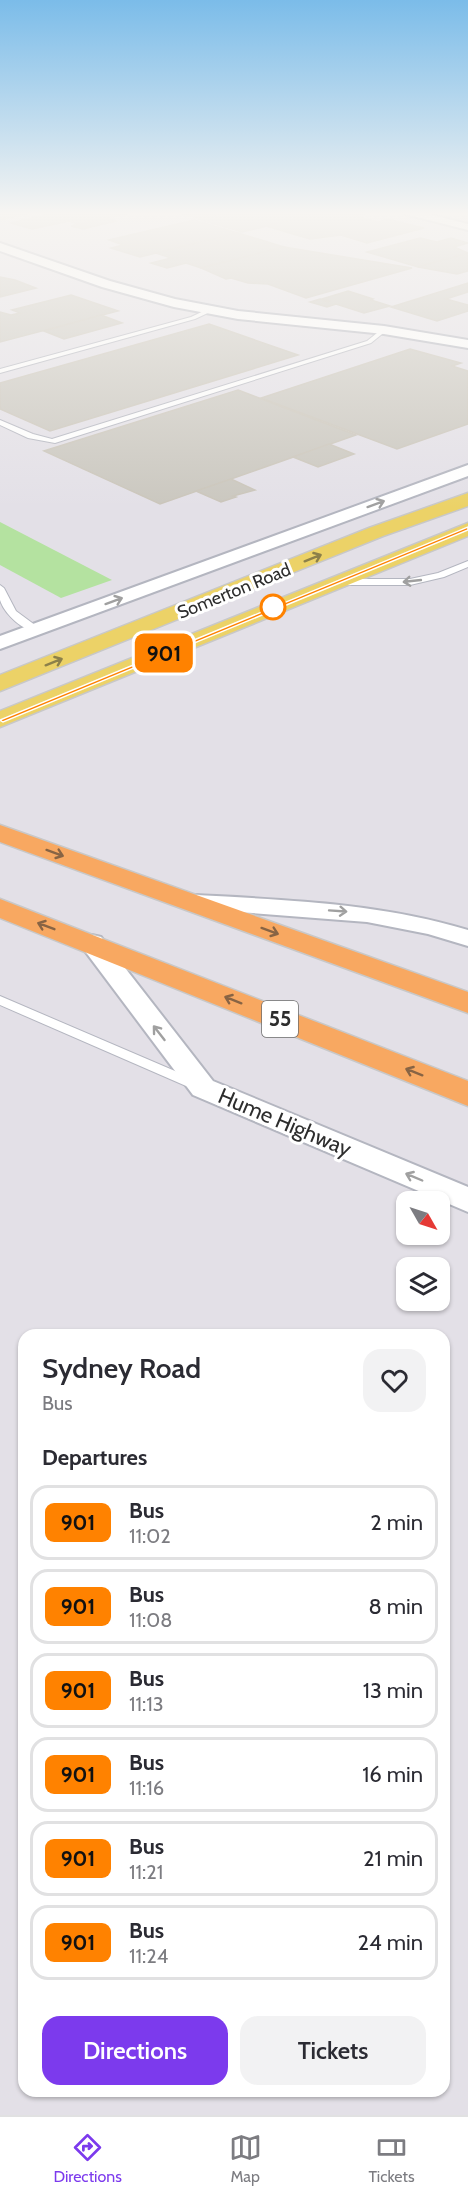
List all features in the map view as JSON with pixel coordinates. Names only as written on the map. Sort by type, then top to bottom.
[{"type":"highway","points":[[0,833],[468,1004]]},
{"type":"highway","name":"55","points":[[0,908],[468,1094]]},
{"type":"main road","name":"Somerton Road","points":[[0,684],[376,532],[468,498]]},
{"type":"main road","name":"Somerton Road","points":[[0,720],[333,582],[468,529]]},
{"type":"street","points":[[216,311],[384,330],[468,344]]},
{"type":"street","name":"Somerton Road","points":[[0,643],[468,470]]},
{"type":"street","points":[[196,903],[343,911],[393,917],[468,938]]},
{"type":"street","name":"Hume Highway","points":[[92,943],[203,1088],[468,1200]]},
{"type":"lane","points":[[0,371],[193,318],[209,311]]},
{"type":"lane","points":[[0,422],[31,436],[52,441],[369,342],[384,330]]},
{"type":"lane","points":[[333,582],[410,582],[441,575],[468,564]]},
{"type":"lane","points":[[0,590],[13,615],[36,630]]},
{"type":"lane","points":[[0,1000],[203,1088]]},
{"type":"shaded area","points":[[0,311],[468,311],[468,2115],[0,2115]]},
{"type":"green space","points":[[0,522],[112,580],[61,598],[0,565]]},
{"type":"building","points":[[14,311],[118,311],[0,342],[0,312],[11,315],[20,313]]},
{"type":"building","points":[[403,311],[468,311],[437,321]]},
{"type":"building","points":[[101,315],[122,323],[64,339],[44,331]]},
{"type":"building","points":[[209,324],[298,355],[50,431],[0,409],[0,383]]},
{"type":"building","points":[[410,349],[461,363],[452,366],[468,371],[468,424],[397,449],[261,398]]},
{"type":"building","points":[[238,390],[356,435],[160,504],[44,451]]},
{"type":"building","points":[[329,444],[354,454],[318,467],[293,457]]},
{"type":"building","points":[[231,479],[255,490],[221,502],[196,491]]},
{"type":"bus line","name":"901","points":[[0,720],[333,582],[468,529]]}]
